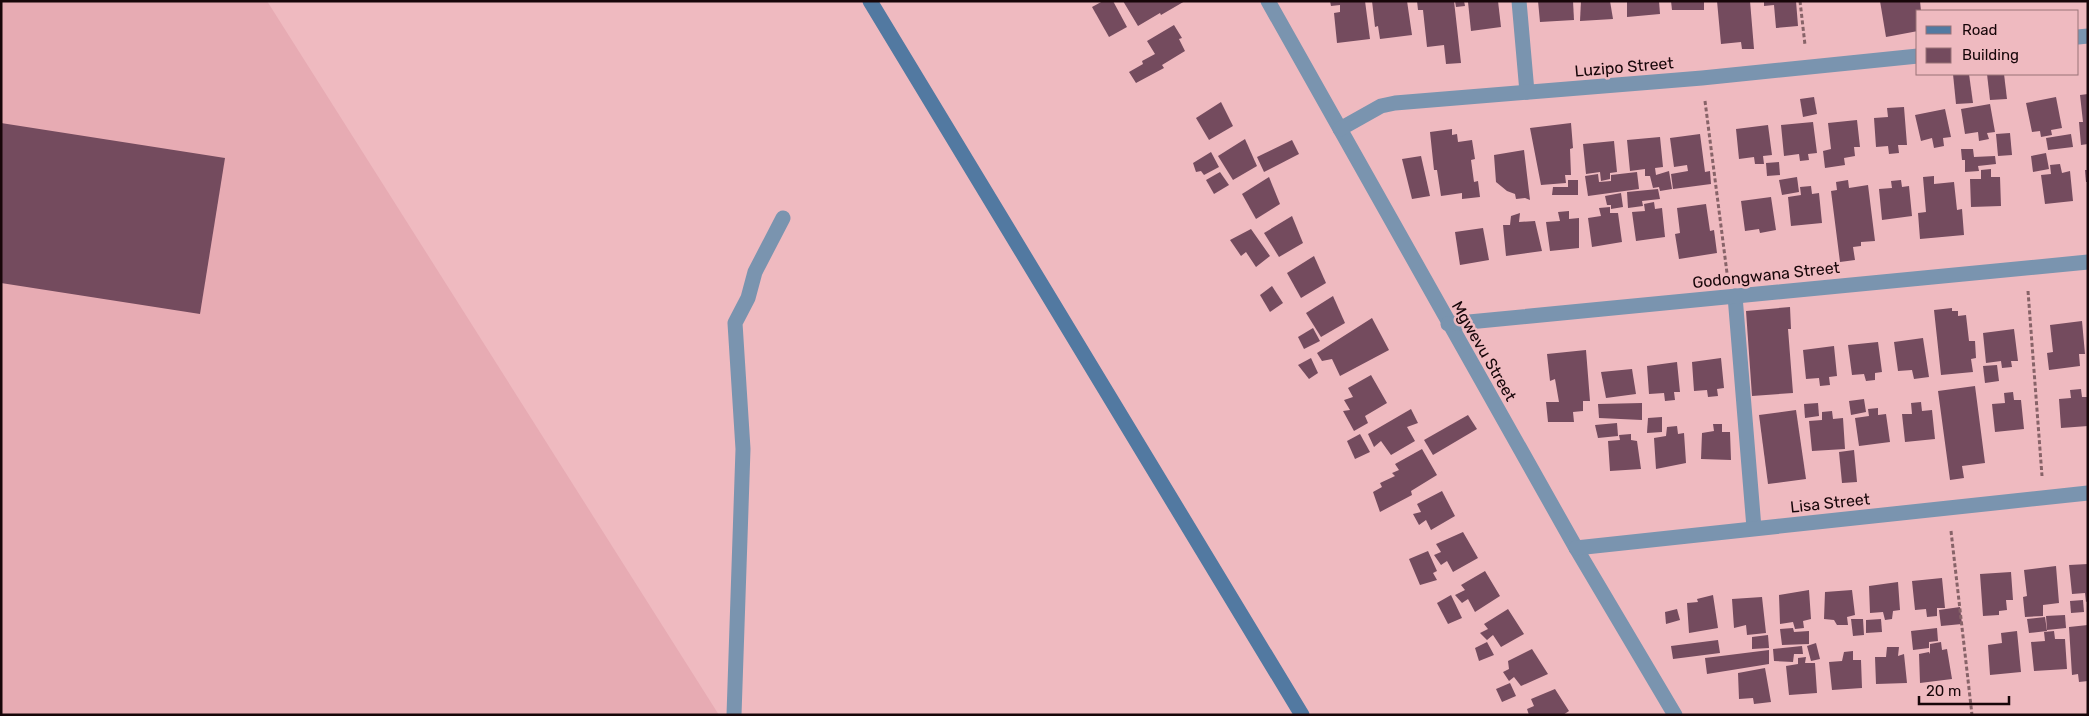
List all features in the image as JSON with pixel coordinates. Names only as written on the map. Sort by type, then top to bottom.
[{"type":"main road","points":[[870,1],[1302,715]]},
{"type":"street","name":"Mgwevu Street","points":[[1268,1],[1448,324],[1674,715]]},
{"type":"street","points":[[1519,1],[1527,92]]},
{"type":"street","name":"Luzipo Street","points":[[1340,129],[1381,106],[1415,101],[1702,78],[1916,56]]},
{"type":"street","points":[[734,715],[743,449],[735,323],[748,298],[755,272],[783,218]]},
{"type":"street","name":"Godongwana Street","points":[[1448,324],[2088,262]]},
{"type":"street","points":[[1733,296],[1754,528]]},
{"type":"street","name":"Lisa Street","points":[[1576,548],[2088,492]]},
{"type":"path","points":[[1800,1],[1808,68]]},
{"type":"path","points":[[1702,78],[1733,296]]},
{"type":"path","points":[[2026,268],[2044,497]]},
{"type":"path","points":[[1948,508],[1972,715]]},
{"type":"shaded area","points":[[1,1],[267,1],[719,715],[1,715]]},
{"type":"building","points":[[1103,1],[1113,1],[1127,27],[1109,37],[1092,7]]},
{"type":"building","points":[[1123,1],[1185,1],[1138,26]]},
{"type":"building","points":[[1330,1],[1365,1],[1370,39],[1337,43],[1334,13],[1340,12],[1340,5],[1331,6]]},
{"type":"building","points":[[1372,1],[1407,1],[1412,35],[1380,39],[1378,26],[1375,27]]},
{"type":"building","points":[[1417,1],[1454,1],[1461,63],[1446,64],[1444,45],[1427,47],[1423,10],[1418,10]]},
{"type":"building","points":[[1455,1],[1464,1],[1465,6],[1456,7]]},
{"type":"building","points":[[1498,1],[1501,27],[1471,31],[1468,2]]},
{"type":"building","points":[[1538,1],[1573,1],[1574,20],[1540,22]]},
{"type":"building","points":[[1581,1],[1610,1],[1613,19],[1580,21]]},
{"type":"building","points":[[1627,1],[1659,1],[1660,14],[1627,17]]},
{"type":"building","points":[[1671,1],[1704,1],[1704,10],[1672,10]]},
{"type":"building","points":[[1717,1],[1750,1],[1754,49],[1742,49],[1741,42],[1721,44]]},
{"type":"building","points":[[1764,1],[1796,1],[1798,26],[1776,28],[1774,5],[1764,6]]},
{"type":"building","points":[[1880,1],[1920,1],[1921,10],[1916,10],[1916,31],[1886,37]]},
{"type":"building","points":[[1174,25],[1182,38],[1179,39],[1185,51],[1162,65],[1164,68],[1136,83],[1129,72],[1143,64],[1142,61],[1155,54],[1147,41]]},
{"type":"building","points":[[1953,75],[1969,75],[1973,103],[1956,104]]},
{"type":"building","points":[[1987,75],[2004,75],[2007,99],[1990,100]]},
{"type":"building","points":[[2088,94],[2088,144],[2081,145],[2079,122],[2083,122],[2080,95]]},
{"type":"building","points":[[1814,97],[1817,114],[1803,117],[1800,99]]},
{"type":"building","points":[[2056,97],[2062,128],[2051,130],[2052,135],[2041,137],[2040,131],[2032,132],[2026,103]]},
{"type":"building","points":[[1221,102],[1233,126],[1209,140],[1196,118]]},
{"type":"building","points":[[1990,104],[1995,132],[1987,133],[1989,139],[1979,141],[1978,132],[1965,134],[1961,109]]},
{"type":"building","points":[[1904,107],[1907,145],[1898,145],[1899,153],[1889,154],[1888,146],[1876,147],[1874,118],[1888,117],[1887,108]]},
{"type":"building","points":[[1945,109],[1951,137],[1943,138],[1944,146],[1934,148],[1932,138],[1921,141],[1915,115]]},
{"type":"building","points":[[1857,120],[1860,147],[1854,147],[1855,156],[1844,158],[1845,165],[1825,168],[1823,151],[1831,149],[1828,123]]},
{"type":"building","points":[[1813,122],[1817,153],[1808,154],[1809,160],[1800,161],[1799,154],[1784,156],[1781,125]]},
{"type":"building","points":[[1,123],[225,158],[200,314],[1,283]]},
{"type":"building","points":[[1571,123],[1573,148],[1570,149],[1571,175],[1565,175],[1566,183],[1541,185],[1530,128]]},
{"type":"building","points":[[1768,125],[1772,155],[1763,156],[1764,164],[1755,164],[1754,157],[1739,159],[1736,129]]},
{"type":"building","points":[[1452,129],[1452,135],[1457,134],[1458,142],[1472,140],[1475,159],[1471,160],[1474,182],[1478,181],[1480,197],[1462,199],[1462,193],[1441,196],[1437,170],[1434,170],[1430,132]]},
{"type":"building","points":[[2010,133],[2012,155],[1998,156],[1996,134]]},
{"type":"building","points":[[1700,134],[1705,172],[1710,171],[1711,184],[1673,189],[1671,174],[1688,171],[1687,165],[1674,167],[1670,138]]},
{"type":"building","points":[[2071,134],[2073,147],[2048,150],[2046,138]]},
{"type":"building","points":[[1660,137],[1663,167],[1655,168],[1656,175],[1669,171],[1672,189],[1660,191],[1659,187],[1653,188],[1650,176],[1645,176],[1645,169],[1630,171],[1627,140]]},
{"type":"building","points":[[1245,139],[1257,166],[1233,180],[1218,156]]},
{"type":"building","points":[[1292,140],[1299,154],[1264,172],[1257,157]]},
{"type":"building","points":[[1614,141],[1617,172],[1610,173],[1610,179],[1601,181],[1600,172],[1586,174],[1583,144]]},
{"type":"building","points":[[1961,149],[1973,149],[1974,157],[1995,156],[1996,164],[1978,166],[1979,171],[1965,172],[1965,160],[1962,160]]},
{"type":"building","points":[[1524,150],[1530,200],[1525,198],[1516,199],[1515,194],[1507,191],[1496,182],[1494,155]]},
{"type":"building","points":[[1211,152],[1219,167],[1204,175],[1201,171],[1196,172],[1193,163]]},
{"type":"building","points":[[2046,153],[2049,169],[2033,172],[2031,156]]},
{"type":"building","points":[[1421,156],[1430,196],[1412,199],[1402,159]]},
{"type":"building","points":[[1779,162],[1780,175],[1767,176],[1766,163]]},
{"type":"building","points":[[2060,164],[2062,173],[2070,171],[2073,201],[2045,204],[2041,175],[2051,174],[2050,165]]},
{"type":"building","points":[[1991,169],[1991,177],[2000,177],[2001,206],[1971,207],[1970,179],[1981,179],[1981,170]]},
{"type":"building","points":[[2085,170],[2088,170],[2088,182],[2086,182]]},
{"type":"building","points":[[1220,172],[1229,185],[1214,194],[1206,180]]},
{"type":"building","points":[[1637,172],[1639,189],[1588,196],[1585,176],[1598,174],[1599,182],[1611,181],[1611,175]]},
{"type":"building","points":[[1934,176],[1934,184],[1954,182],[1957,210],[1962,209],[1964,235],[1920,239],[1918,213],[1926,212],[1923,177]]},
{"type":"building","points":[[1269,177],[1280,204],[1256,219],[1242,194]]},
{"type":"building","points":[[1797,177],[1799,192],[1782,195],[1779,180]]},
{"type":"building","points":[[1568,180],[1578,180],[1578,195],[1552,195],[1553,187],[1568,187]]},
{"type":"building","points":[[1848,180],[1849,188],[1868,185],[1875,241],[1861,242],[1861,246],[1853,247],[1855,260],[1840,262],[1831,191],[1837,190],[1836,182]]},
{"type":"building","points":[[1901,180],[1902,187],[1909,186],[1912,216],[1882,220],[1879,189],[1892,188],[1891,181]]},
{"type":"building","points":[[1811,186],[1812,194],[1819,193],[1822,223],[1791,226],[1788,197],[1801,195],[1800,187]]},
{"type":"building","points":[[1658,189],[1660,199],[1642,201],[1643,206],[1628,208],[1627,192]]},
{"type":"building","points":[[1621,193],[1623,207],[1611,209],[1611,205],[1607,205],[1605,196]]},
{"type":"building","points":[[1771,197],[1776,230],[1760,233],[1759,229],[1745,231],[1741,201]]},
{"type":"building","points":[[1654,202],[1655,209],[1662,208],[1665,237],[1636,241],[1632,212],[1645,211],[1644,204]]},
{"type":"building","points":[[1706,204],[1710,231],[1714,230],[1717,253],[1679,259],[1675,234],[1680,233],[1677,208]]},
{"type":"building","points":[[1610,207],[1610,213],[1618,213],[1622,242],[1592,247],[1588,218],[1601,216],[1599,208]]},
{"type":"building","points":[[1569,211],[1569,219],[1579,218],[1579,248],[1550,251],[1546,222],[1560,221],[1558,212]]},
{"type":"building","points":[[1520,213],[1519,222],[1535,221],[1542,251],[1506,256],[1503,225],[1510,225],[1511,216]]},
{"type":"building","points":[[1292,216],[1303,243],[1279,257],[1264,233]]},
{"type":"building","points":[[1483,228],[1489,260],[1460,265],[1455,232]]},
{"type":"building","points":[[1251,229],[1270,256],[1256,267],[1246,252],[1241,256],[1230,240]]},
{"type":"building","points":[[1314,256],[1326,283],[1301,298],[1287,273]]},
{"type":"building","points":[[1272,286],[1283,303],[1270,312],[1260,295]]},
{"type":"building","points":[[1333,296],[1345,323],[1321,337],[1306,313]]},
{"type":"building","points":[[1790,307],[1791,329],[1788,329],[1793,393],[1752,396],[1746,311]]},
{"type":"building","points":[[1952,308],[1952,311],[1958,311],[1958,316],[1966,315],[1969,341],[1975,341],[1976,358],[1971,359],[1973,372],[1941,375],[1934,310]]},
{"type":"building","points":[[1372,318],[1389,350],[1340,376],[1332,359],[1322,361],[1317,353]]},
{"type":"building","points":[[2082,321],[2085,354],[2079,354],[2080,366],[2049,370],[2047,353],[2053,352],[2050,325]]},
{"type":"building","points":[[1313,328],[1320,341],[1304,349],[1298,337]]},
{"type":"building","points":[[2014,329],[2018,361],[2011,361],[2012,367],[2002,368],[2001,361],[1986,363],[1983,333]]},
{"type":"building","points":[[1923,338],[1929,377],[1914,379],[1912,370],[1898,371],[1894,342]]},
{"type":"building","points":[[1878,342],[1882,372],[1875,373],[1875,380],[1866,381],[1864,374],[1852,375],[1848,345]]},
{"type":"building","points":[[1834,346],[1837,376],[1829,377],[1830,385],[1820,386],[1819,378],[1806,379],[1803,350]]},
{"type":"building","points":[[1586,350],[1590,401],[1583,401],[1583,411],[1573,412],[1574,422],[1548,422],[1546,402],[1559,402],[1555,379],[1550,381],[1547,354]]},
{"type":"building","points":[[1311,358],[1318,373],[1309,379],[1298,365]]},
{"type":"building","points":[[1721,358],[1724,388],[1717,389],[1718,396],[1708,397],[1707,390],[1694,391],[1692,362]]},
{"type":"building","points":[[1677,362],[1680,392],[1674,392],[1675,400],[1665,401],[1664,393],[1649,394],[1647,366]]},
{"type":"building","points":[[1997,365],[1999,381],[1985,383],[1983,366]]},
{"type":"building","points":[[1632,369],[1636,394],[1606,398],[1601,372]]},
{"type":"building","points":[[1371,375],[1387,403],[1365,416],[1368,423],[1354,431],[1343,411],[1350,410],[1344,400],[1353,397],[1348,388]]},
{"type":"building","points":[[1975,386],[1985,463],[1962,466],[1964,478],[1950,480],[1938,391]]},
{"type":"building","points":[[2081,389],[2082,397],[2088,397],[2088,426],[2061,428],[2059,399],[2071,398],[2070,390]]},
{"type":"building","points":[[2013,392],[2014,400],[2021,400],[2024,429],[1995,432],[1992,404],[2005,403],[2004,393]]},
{"type":"building","points":[[1864,399],[1866,412],[1851,415],[1849,401]]},
{"type":"building","points":[[1921,402],[1922,411],[1932,410],[1935,439],[1905,442],[1902,414],[1912,414],[1911,403]]},
{"type":"building","points":[[1642,403],[1642,420],[1599,418],[1598,404]]},
{"type":"building","points":[[1818,403],[1819,416],[1805,418],[1804,404]]},
{"type":"building","points":[[1878,408],[1878,415],[1886,414],[1890,442],[1859,446],[1855,418],[1869,416],[1868,409]]},
{"type":"building","points":[[1411,409],[1418,423],[1407,427],[1415,441],[1391,455],[1381,441],[1374,447],[1368,434]]},
{"type":"building","points":[[1796,410],[1806,479],[1768,484],[1759,415]]},
{"type":"building","points":[[1832,411],[1833,419],[1843,418],[1845,449],[1812,451],[1809,421],[1822,420],[1822,412]]},
{"type":"building","points":[[1468,415],[1477,429],[1433,455],[1424,440]]},
{"type":"building","points":[[1662,417],[1662,432],[1647,433],[1648,418]]},
{"type":"building","points":[[1617,423],[1618,436],[1598,438],[1595,425]]},
{"type":"building","points":[[1713,424],[1722,424],[1722,432],[1730,432],[1731,460],[1701,459],[1702,433],[1714,431]]},
{"type":"building","points":[[1677,426],[1678,434],[1684,433],[1686,463],[1656,469],[1654,438],[1666,436],[1667,427]]},
{"type":"building","points":[[1360,434],[1370,452],[1355,459],[1347,441]]},
{"type":"building","points":[[1631,434],[1631,440],[1637,441],[1641,469],[1610,471],[1608,441],[1620,440],[1619,435]]},
{"type":"building","points":[[1422,449],[1437,475],[1411,491],[1412,495],[1380,512],[1373,492],[1382,487],[1380,483],[1395,476],[1392,473],[1399,470],[1395,464]]},
{"type":"building","points":[[1854,450],[1857,482],[1842,483],[1839,452]]},
{"type":"building","points":[[1442,491],[1455,516],[1431,530],[1426,520],[1419,525],[1413,514],[1421,512],[1417,504]]},
{"type":"building","points":[[1463,532],[1478,558],[1453,572],[1447,561],[1441,565],[1434,555],[1441,552],[1436,544]]},
{"type":"building","points":[[1428,551],[1437,571],[1433,573],[1437,580],[1420,585],[1409,559]]},
{"type":"building","points":[[2088,564],[2088,601],[2086,602],[2085,593],[2072,594],[2069,565]]},
{"type":"building","points":[[2056,566],[2059,603],[2043,605],[2043,616],[2025,617],[2023,597],[2027,596],[2024,570]]},
{"type":"building","points":[[1485,571],[1500,596],[1475,612],[1468,599],[1462,603],[1455,595],[1465,590],[1461,585]]},
{"type":"building","points":[[2011,572],[2013,600],[2006,600],[2007,610],[1999,611],[1999,615],[1983,616],[1980,574]]},
{"type":"building","points":[[1942,578],[1945,608],[1937,608],[1937,616],[1927,617],[1926,609],[1915,610],[1912,581]]},
{"type":"building","points":[[1898,582],[1900,610],[1893,611],[1892,619],[1885,620],[1883,612],[1870,613],[1869,586]]},
{"type":"building","points":[[1809,590],[1811,619],[1803,621],[1804,628],[1795,629],[1793,622],[1780,624],[1779,595]]},
{"type":"building","points":[[1852,590],[1855,615],[1847,617],[1848,625],[1837,625],[1834,620],[1824,619],[1825,592]]},
{"type":"building","points":[[1451,595],[1462,618],[1448,624],[1437,603]]},
{"type":"building","points":[[1713,595],[1718,628],[1689,633],[1687,603],[1698,602],[1697,599]]},
{"type":"building","points":[[1762,597],[1766,633],[1747,635],[1746,625],[1734,628],[1732,599]]},
{"type":"building","points":[[2083,600],[2084,612],[2071,613],[2070,601]]},
{"type":"building","points":[[1960,607],[1962,624],[1941,626],[1939,610]]},
{"type":"building","points":[[1508,609],[1524,634],[1501,647],[1493,635],[1487,640],[1480,633],[1488,629],[1484,624]]},
{"type":"building","points":[[1677,609],[1680,620],[1666,624],[1665,612]]},
{"type":"building","points":[[2065,615],[2066,628],[2047,630],[2046,616]]},
{"type":"building","points":[[2045,617],[2047,631],[2029,633],[2027,619]]},
{"type":"building","points":[[1851,619],[1863,619],[1864,635],[1853,636]]},
{"type":"building","points":[[1881,619],[1882,632],[1866,633],[1866,620]]},
{"type":"building","points":[[2088,625],[2088,681],[2079,682],[2078,674],[2072,675],[2069,627]]},
{"type":"building","points":[[1793,628],[1794,632],[1809,631],[1809,644],[1782,645],[1780,629]]},
{"type":"building","points":[[1937,628],[1938,641],[1929,642],[1929,648],[1913,650],[1911,631]]},
{"type":"building","points":[[2017,631],[2021,672],[1990,675],[1988,645],[2002,643],[2001,633]]},
{"type":"building","points":[[2054,631],[2055,639],[2065,639],[2067,669],[2034,671],[2031,642],[2045,641],[2044,632]]},
{"type":"building","points":[[1768,635],[1769,648],[1752,649],[1752,637]]},
{"type":"building","points":[[1718,640],[1720,653],[1673,659],[1671,646]]},
{"type":"building","points":[[1487,642],[1494,655],[1479,661],[1475,648]]},
{"type":"building","points":[[1941,642],[1942,650],[1947,649],[1952,679],[1920,683],[1919,654],[1929,652],[1930,654],[1930,644]]},
{"type":"building","points":[[1816,643],[1820,659],[1811,661],[1807,646]]},
{"type":"building","points":[[1802,646],[1803,654],[1794,654],[1793,662],[1774,661],[1773,649]]},
{"type":"building","points":[[1887,647],[1899,647],[1898,656],[1904,654],[1907,683],[1876,684],[1875,657],[1886,657]]},
{"type":"building","points":[[1532,649],[1548,674],[1521,686],[1514,677],[1509,681],[1503,672],[1509,669],[1508,661]]},
{"type":"building","points":[[1769,650],[1769,664],[1707,674],[1705,658]]},
{"type":"building","points":[[1853,651],[1853,660],[1861,660],[1862,688],[1832,690],[1829,662],[1842,661],[1844,652]]},
{"type":"building","points":[[1806,657],[1805,663],[1815,663],[1817,693],[1789,695],[1786,666],[1798,664],[1798,658]]},
{"type":"building","points":[[1765,668],[1771,702],[1754,704],[1753,698],[1739,699],[1738,673]]},
{"type":"building","points":[[1510,683],[1516,696],[1502,702],[1496,689]]},
{"type":"building","points":[[1555,689],[1569,711],[1563,715],[1529,715],[1527,709],[1534,706],[1531,699]]}]
